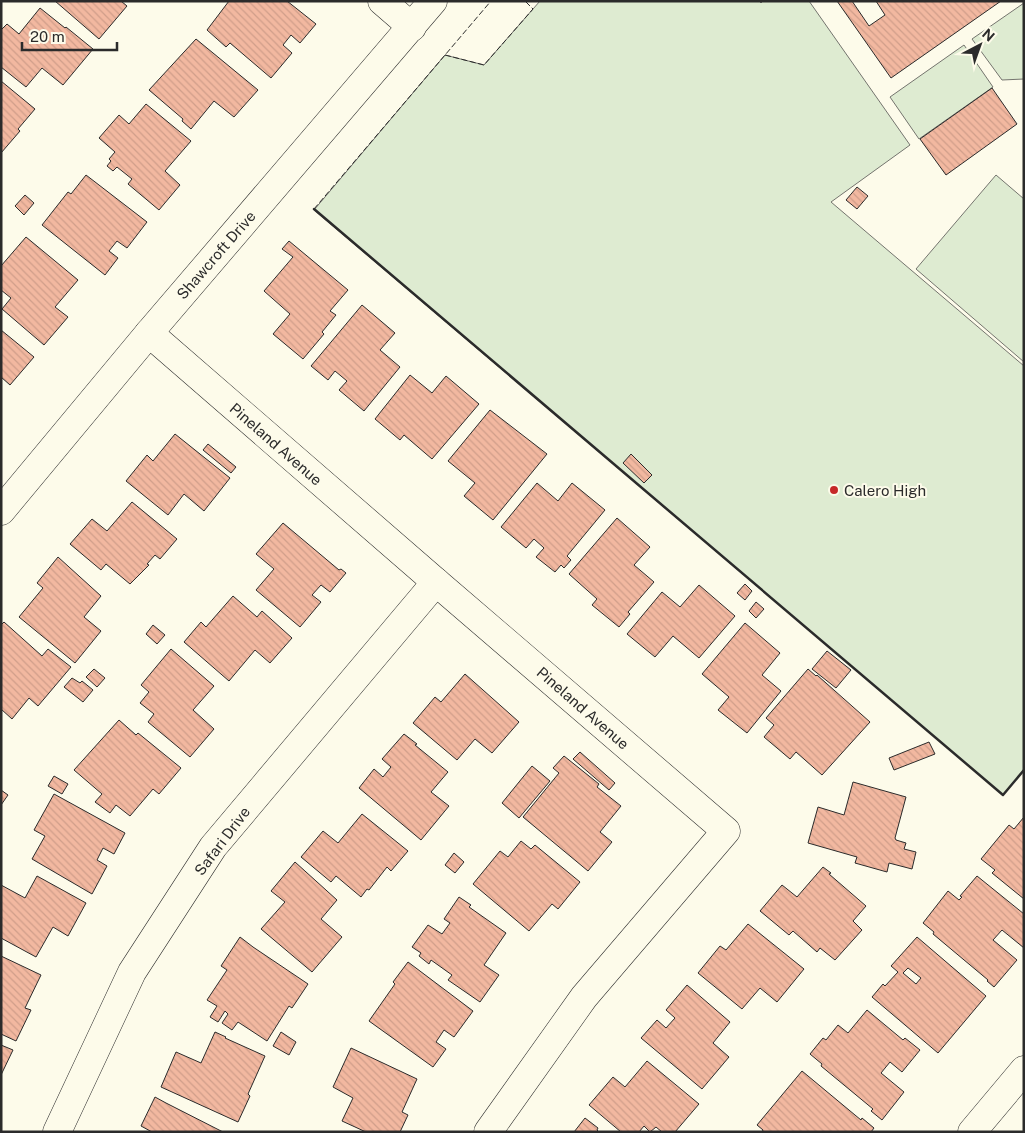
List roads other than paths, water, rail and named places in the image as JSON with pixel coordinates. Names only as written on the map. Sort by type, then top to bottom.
[{"type":"street","points":[[382,1],[412,27]]},
{"type":"street","name":"Shawcroft Drive","points":[[1,511],[149,333],[433,1]]},
{"type":"street","name":"Pineland Avenue","points":[[149,333],[726,831],[584,997],[488,1132]]},
{"type":"street","name":"Safari Drive","points":[[57,1132],[132,972],[214,847],[436,582]]},
{"type":"street","points":[[977,1130],[1024,1070]]},
{"type":"place","name":"Calero High","points":[[834,490]]}]
